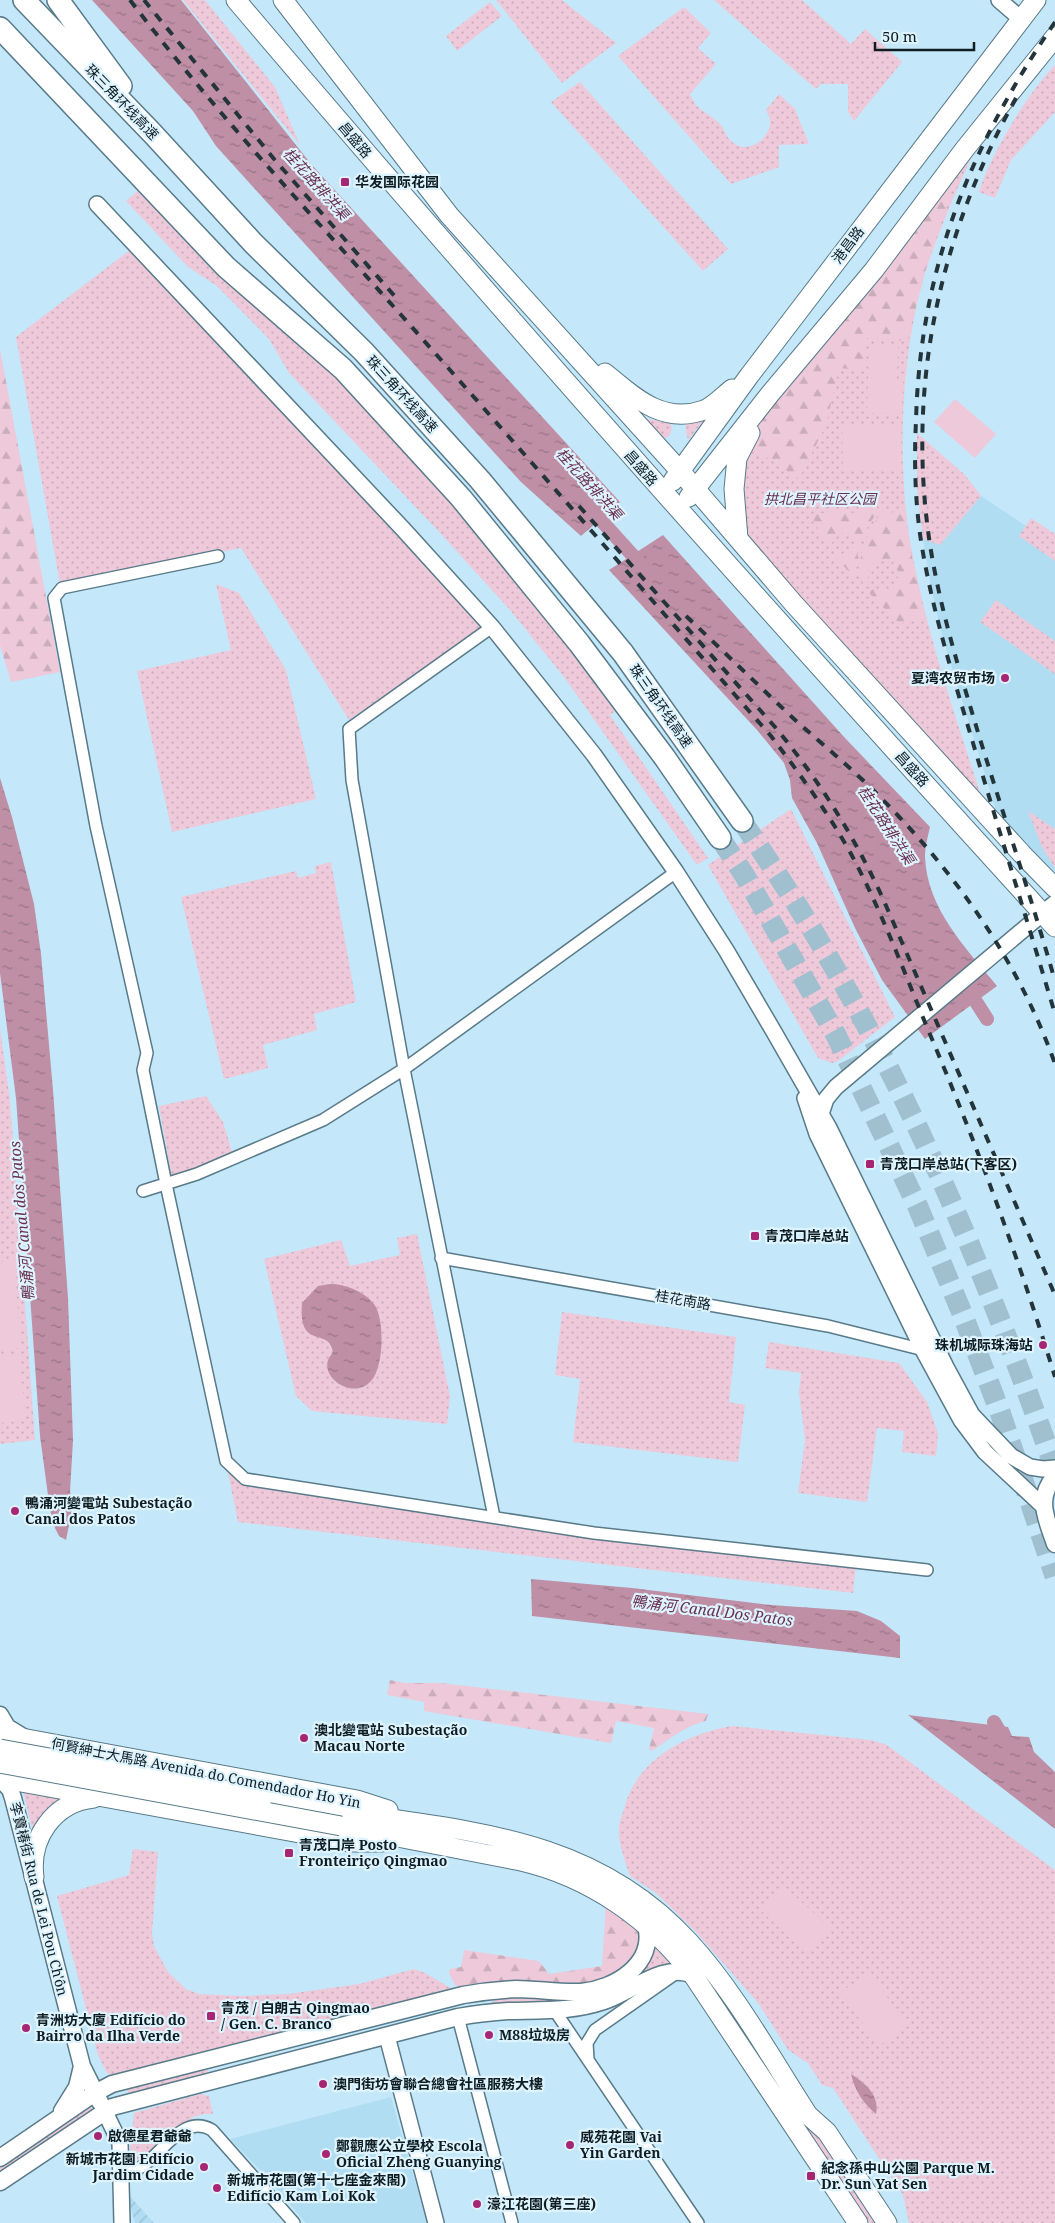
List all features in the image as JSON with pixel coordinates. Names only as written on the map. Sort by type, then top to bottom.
[{"type":"highway","name":"珠三角环线高速","points":[[24,0],[177,160],[253,243],[364,352],[511,517],[623,653],[742,821]]},
{"type":"highway","points":[[58,0],[177,160]]},
{"type":"highway","name":"珠三角环线高速","points":[[0,28],[226,267],[344,369],[461,498],[579,643],[665,758],[720,838]]},
{"type":"highway","points":[[0,50],[60,92]]},
{"type":"main road","name":"昌盛路","points":[[236,0],[441,242],[664,494],[1052,914]]},
{"type":"main road","name":"昌盛路","points":[[283,0],[449,215],[680,471],[794,604],[1055,888]]},
{"type":"main road","name":"港昌路","points":[[664,494],[749,376],[1036,0]]},
{"type":"main road","points":[[679,510],[770,394],[874,270],[964,150],[1053,43]]},
{"type":"main road","points":[[558,335],[624,389],[653,409],[681,415],[706,409],[749,376]]},
{"type":"main road","points":[[738,538],[734,488],[737,458],[770,394]]},
{"type":"main road","points":[[1055,1476],[1047,1489],[1055,1543]]},
{"type":"main road","points":[[1049,1509],[1055,1488]]},
{"type":"main road","points":[[1055,1533],[1055,1543]]},
{"type":"main road","points":[[0,1715],[7,1726],[29,1740]]},
{"type":"main road","name":"何賢紳士大馬路 Avenida do Comendador Ho Yin","points":[[0,1734],[357,1800],[437,1835],[554,1871],[599,1892],[646,1925],[666,1944],[858,2223]]},
{"type":"main road","points":[[0,1749],[342,1819]]},
{"type":"main road","points":[[94,1752],[82,1761],[79,1776],[85,1784],[93,1789],[120,1800]]},
{"type":"main road","name":"李寶椿街 Rua de Lei Pou Ch'ôn","points":[[0,1759],[16,1775],[30,1783]]},
{"type":"main road","points":[[0,1763],[342,1819]]},
{"type":"main road","points":[[162,1764],[206,1782],[211,1788],[208,1804],[195,1814]]},
{"type":"main road","name":"何賢紳士大馬路 Avenida do Comendador Ho Yin","points":[[0,1779],[349,1842],[437,1835]]},
{"type":"main road","name":"李寶椿街 Rua de Lei Pou Ch'ôn","points":[[0,1779],[10,1789],[13,1798],[82,2066],[104,2110]]},
{"type":"main road","points":[[34,1877],[33,1866],[36,1845],[40,1835],[53,1817],[70,1804],[80,1800],[102,1797],[120,1800]]},
{"type":"main road","name":"何賢紳士大馬路 Avenida do Comendador Ho Yin","points":[[342,1819],[437,1835],[525,1843],[561,1854],[608,1876],[650,1905],[679,1932],[705,1961],[808,2115],[828,2132],[887,2223]]},
{"type":"main road","points":[[0,2158],[95,2093],[112,2084],[453,1997],[496,1990],[580,1992],[608,1985],[626,1975],[642,1958],[648,1942],[646,1925]]},
{"type":"main road","points":[[0,2182],[104,2110],[458,2017],[498,2012],[555,2011],[582,2007],[606,2001],[663,1974],[686,1973]]},
{"type":"main road","points":[[458,2017],[496,1990]]},
{"type":"main road","points":[[274,2043],[291,2046],[307,2044],[368,2028],[380,2028],[387,2036]]},
{"type":"main road","points":[[216,2058],[222,2078]]},
{"type":"main road","points":[[55,2120],[77,2087],[82,2066]]},
{"type":"main road","points":[[808,2115],[818,2137],[875,2223]]},
{"type":"street","points":[[999,0],[1021,19]]},
{"type":"street","points":[[97,204],[404,530],[492,627],[594,755],[676,872],[748,986],[799,1077],[923,1350],[948,1398],[977,1443],[1049,1509]]},
{"type":"street","points":[[218,556],[62,588],[54,598],[96,826],[148,1053],[144,1070],[166,1184],[226,1461],[245,1479],[594,1533],[927,1570]]},
{"type":"street","points":[[492,627],[348,729],[352,780],[404,1069],[494,1517]]},
{"type":"street","points":[[143,1190],[197,1174],[322,1120],[404,1069],[676,872]]},
{"type":"street","points":[[816,1118],[826,1099],[836,1086],[1022,931],[1052,914]]},
{"type":"street","points":[[799,1077],[818,1088],[827,1089],[836,1086]]},
{"type":"street","points":[[816,1118],[967,1408],[992,1439],[1011,1456],[1022,1463],[1036,1468],[1055,1468]]},
{"type":"street","name":"桂花南路","points":[[441,1258],[828,1326],[940,1355]]},
{"type":"street","points":[[591,2064],[586,2050],[592,2033],[686,1973]]},
{"type":"street","points":[[555,2011],[698,2223]]},
{"type":"street","points":[[458,2017],[512,2223]]},
{"type":"street","points":[[387,2036],[436,2223]]},
{"type":"street","name":"李寶椿街 Rua de Lei Pou Ch'ôn","points":[[104,2110],[120,2143],[122,2223]]},
{"type":"street","points":[[120,2174],[127,2174],[137,2170],[185,2129],[191,2126],[205,2126],[212,2130],[294,2223]]},
{"type":"shaded area","name":"夏湾农贸市场","points":[[981,496],[1055,545],[1055,888],[1003,833],[942,635],[931,587],[923,539],[940,544]]},
{"type":"shaded area","name":"鄭觀應公立學校 Escola Oficial Zheng Guanying","points":[[391,2097],[427,2223],[306,2223],[230,2139]]},
{"type":"shaded area","points":[[127,2193],[154,2223],[135,2223]]},
{"type":"green space","points":[[183,0],[205,0],[275,87],[300,145]]},
{"type":"green space","points":[[496,0],[562,0],[616,43],[562,83]]},
{"type":"green space","points":[[714,0],[802,0],[851,44],[865,29],[902,62],[854,121],[848,112],[848,84],[821,84],[816,89]]},
{"type":"green space","points":[[490,2],[502,16],[457,51],[446,36]]},
{"type":"green space","points":[[684,7],[711,33],[698,48],[716,64],[690,94],[699,108],[722,126],[731,141],[744,147],[760,141],[770,127],[770,120],[766,110],[779,94],[795,109],[809,144],[779,145],[779,167],[731,184],[618,56]]},
{"type":"green space","points":[[1055,65],[1055,112],[1011,160],[995,198],[979,192],[984,177],[1011,125],[1033,91]]},
{"type":"green space","points":[[580,82],[728,249],[703,271],[551,102]]},
{"type":"green space","name":"拱北昌平社区公园","points":[[990,118],[942,227],[928,264],[919,296],[907,367],[903,442],[906,514],[918,581],[944,681],[986,812],[738,538],[738,457],[770,395]]},
{"type":"green space","points":[[957,168],[954,183],[929,257],[907,341],[867,338],[865,370],[839,368],[826,425],[799,479],[748,445],[773,398]]},
{"type":"green space","points":[[143,186],[342,372],[461,502],[621,706],[610,715],[708,858],[697,865],[564,677],[510,610],[289,373],[269,339],[217,286],[188,267],[126,201]]},
{"type":"green space","points":[[130,250],[486,626],[349,720],[241,548],[60,584],[16,337]]},
{"type":"green space","points":[[869,344],[898,345],[897,379],[903,379],[902,414],[867,413]]},
{"type":"green space","points":[[0,349],[60,672],[11,682],[0,645]]},
{"type":"green space","points":[[955,399],[996,434],[975,458],[934,422]]},
{"type":"green space","points":[[706,417],[689,439],[687,437],[685,421]]},
{"type":"green space","points":[[649,419],[670,423],[672,428],[670,435],[664,439],[648,421]]},
{"type":"green space","points":[[899,425],[899,470],[843,470],[842,426]]},
{"type":"green space","points":[[917,433],[965,475],[981,496],[940,545],[923,539],[917,488]]},
{"type":"green space","points":[[868,502],[873,502],[879,510],[868,526],[858,551],[856,580],[834,555],[844,557],[852,552],[855,542],[845,533],[837,534],[829,548],[810,514],[828,513],[840,508],[844,511],[856,513],[863,510]]},
{"type":"green space","points":[[904,506],[909,542],[925,618],[900,624],[867,591],[870,589],[887,591],[896,585],[899,573],[893,562],[882,559],[874,563],[868,572],[869,585],[863,588],[860,568],[863,548],[871,529],[882,511],[891,513]]},
{"type":"green space","points":[[1031,518],[1055,534],[1055,561],[1019,536]]},
{"type":"green space","points":[[216,584],[239,593],[286,670],[316,799],[172,832],[137,671],[231,650]]},
{"type":"green space","points":[[996,600],[1055,641],[1055,674],[980,622]]},
{"type":"green space","points":[[791,809],[895,1017],[838,1061],[832,1063],[818,1058],[708,865]]},
{"type":"green space","points":[[1028,811],[1055,829],[1055,868],[1042,847]]},
{"type":"green space","points":[[331,862],[356,1002],[314,1014],[317,1030],[263,1045],[268,1068],[224,1079],[181,897],[296,871],[298,878],[316,873],[315,866]]},
{"type":"green space","points":[[0,1028],[10,1101],[35,1440],[0,1444]]},
{"type":"green space","points":[[206,1096],[223,1122],[233,1155],[172,1178],[159,1106]]},
{"type":"green space","points":[[417,1234],[450,1396],[447,1424],[312,1411],[296,1396],[264,1259],[341,1240],[350,1266],[400,1255],[397,1238]]},
{"type":"green space","points":[[14,1261],[21,1348],[0,1350],[0,1262]]},
{"type":"green space","points":[[562,1312],[736,1337],[729,1402],[745,1405],[738,1462],[573,1442],[580,1379],[555,1375]]},
{"type":"green space","points":[[769,1342],[899,1363],[927,1402],[938,1433],[936,1456],[902,1452],[904,1431],[877,1428],[867,1502],[798,1493],[805,1440],[799,1392],[801,1373],[765,1368]]},
{"type":"green space","points":[[19,1354],[26,1421],[0,1423],[0,1356]]},
{"type":"green space","points":[[227,1468],[243,1484],[856,1565],[853,1593],[238,1522]]},
{"type":"green space","points":[[390,1680],[405,1683],[440,1683],[708,1714],[706,1721],[684,1730],[652,1751],[649,1749],[654,1728],[616,1721],[611,1743],[424,1711],[424,1702],[387,1695]]},
{"type":"green space","points":[[732,1726],[871,1740],[887,1745],[1055,1870],[1055,2223],[909,2223],[903,2195],[833,2088],[822,2085],[808,2063],[788,2050],[759,2004],[695,1931],[656,1893],[630,1876],[621,1846],[619,1826],[630,1792],[639,1776],[651,1763],[680,1743],[697,1735]]},
{"type":"green space","points":[[23,1790],[66,1797],[42,1815],[32,1828]]},
{"type":"green space","points":[[379,1824],[527,1851],[575,1866],[620,1890],[661,1920],[693,1956],[879,2223],[870,2223],[687,1954],[643,1911],[578,1872],[506,1852],[375,1828]]},
{"type":"green space","points":[[133,1849],[158,1852],[152,1933],[154,1946],[168,1972],[186,1989],[199,1994],[242,1996],[288,1994],[359,1984],[414,1969],[425,1973],[454,1990],[114,2076],[107,2073],[98,2055],[57,1896],[129,1875]]},
{"type":"green space","points":[[782,1884],[831,1929],[808,1954],[759,1909]]},
{"type":"green space","points":[[606,1903],[640,1927],[643,1946],[628,1967],[595,1985],[466,1990],[455,1985],[449,1973],[450,1969],[461,1967],[464,1950],[539,1961],[549,1974],[602,1966]]},
{"type":"green space","points":[[657,1940],[676,1963],[582,2001],[483,2007],[500,1998],[544,1999],[636,1976],[650,1961]]},
{"type":"green space","points":[[870,1972],[907,2026],[878,2046],[841,1992]]},
{"type":"green space","points":[[204,2068],[208,2070],[206,2075],[129,2095],[126,2088]]},
{"type":"green space","points":[[200,2094],[209,2096],[213,2114],[193,2117],[138,2160],[133,2162],[129,2158],[134,2113]]},
{"type":"green space","points":[[91,2107],[96,2115],[0,2176],[0,2166]]},
{"type":"water","points":[[92,0],[181,0],[311,164],[620,502],[581,536],[521,482],[216,146],[193,111]]},
{"type":"water","points":[[663,535],[845,738],[930,827],[925,857],[927,876],[940,911],[961,942],[997,986],[925,1039],[882,980],[855,928],[817,843],[792,798],[790,780],[784,763],[757,730],[609,570]]},
{"type":"water","points":[[0,778],[34,904],[41,954],[53,1090],[68,1298],[73,1440],[70,1492],[85,1524],[69,1525],[66,1540],[59,1536],[50,1510],[40,1436],[16,1098],[0,973]]},
{"type":"water","points":[[342,1285],[360,1292],[370,1299],[378,1311],[382,1343],[381,1354],[375,1374],[364,1387],[347,1388],[333,1379],[327,1365],[333,1352],[330,1344],[326,1340],[309,1333],[305,1328],[302,1318],[302,1303],[318,1286]]},
{"type":"water","name":"鴨涌河 Canal Dos Patos","points":[[531,1579],[632,1588],[771,1605],[857,1611],[881,1621],[900,1636],[900,1658],[532,1616]]},
{"type":"water","points":[[908,1715],[1008,1727],[1012,1736],[1029,1737],[1034,1752],[1055,1772],[1055,1829]]},
{"type":"water","points":[[851,2074],[861,2081],[874,2095],[877,2107],[876,2114],[860,2096]]},
{"type":"waterway","name":"桂花路排洪渠","points":[[589,507],[645,569]]},
{"type":"waterway","name":"桂花路排洪渠","points":[[966,986],[987,1019]]},
{"type":"waterway","name":"鴨涌河 Canal dos Patos","points":[[994,1722],[1005,1741]]},
{"type":"tunnel","points":[[742,821],[786,887],[862,1016],[925,1142],[1007,1337],[1055,1469]]},
{"type":"tunnel","points":[[720,838],[745,876],[836,1035],[918,1207],[1000,1412],[1055,1576]]},
{"type":"railway","points":[[130,0],[195,82],[263,161],[448,368],[771,736],[822,807],[850,852],[872,896],[947,1074],[1012,1246],[1055,1377]]},
{"type":"railway","points":[[144,0],[274,159],[399,301]]},
{"type":"railway","points":[[1055,22],[998,116],[975,163],[955,211],[939,260],[927,312],[920,365],[915,451],[919,526],[937,618],[1055,1014]]},
{"type":"railway","points":[[1016,98],[990,150],[967,203],[949,256],[936,311],[927,366],[923,423],[923,480],[933,564],[951,639],[1055,981]]},
{"type":"railway","points":[[579,506],[775,727],[807,768],[835,810],[861,854],[884,901],[1055,1295]]},
{"type":"railway","points":[[686,616],[793,718],[872,789],[936,859],[961,890],[1005,956],[1041,1027],[1055,1064]]},
{"type":"place","name":"华发国际花园","points":[[345,182]]},
{"type":"place","name":"夏湾农贸市场","points":[[1005,678]]},
{"type":"place","name":"青茂口岸总站(下客区)","points":[[870,1164]]},
{"type":"place","name":"青茂口岸总站","points":[[755,1236]]},
{"type":"place","name":"珠机城际珠海站","points":[[1043,1345]]},
{"type":"place","name":"鴨涌河變電站 Subestação Canal dos Patos","points":[[15,1511]]},
{"type":"place","name":"澳北變電站 Subestação Macau Norte","points":[[304,1738]]},
{"type":"place","name":"青茂口岸 Posto Fronteiriço Qingmao","points":[[289,1853]]},
{"type":"place","name":"青茂 / 白朗古 Qingmao / Gen. C. Branco","points":[[211,2016]]},
{"type":"place","name":"青洲坊大廈 Edifício do Bairro da Ilha Verde","points":[[26,2028]]},
{"type":"place","name":"M88垃圾房","points":[[489,2035]]},
{"type":"place","name":"澳門街坊會聯合總會社區服務大樓","points":[[323,2084]]},
{"type":"place","name":"啟德星君爺爺","points":[[98,2136]]},
{"type":"place","name":"威苑花園 Vai Yin Garden","points":[[570,2145]]},
{"type":"place","name":"鄭觀應公立學校 Escola Oficial Zheng Guanying","points":[[326,2154]]},
{"type":"place","name":"新城市花園 Edifício Jardim Cidade","points":[[204,2167]]},
{"type":"place","name":"紀念孫中山公園 Parque M. Dr. Sun Yat Sen","points":[[811,2176]]},
{"type":"place","name":"新城市花園(第十七座金來閣) Edifício Kam Loi Kok","points":[[217,2188]]},
{"type":"place","name":"濠江花園(第三座)","points":[[477,2204]]}]
